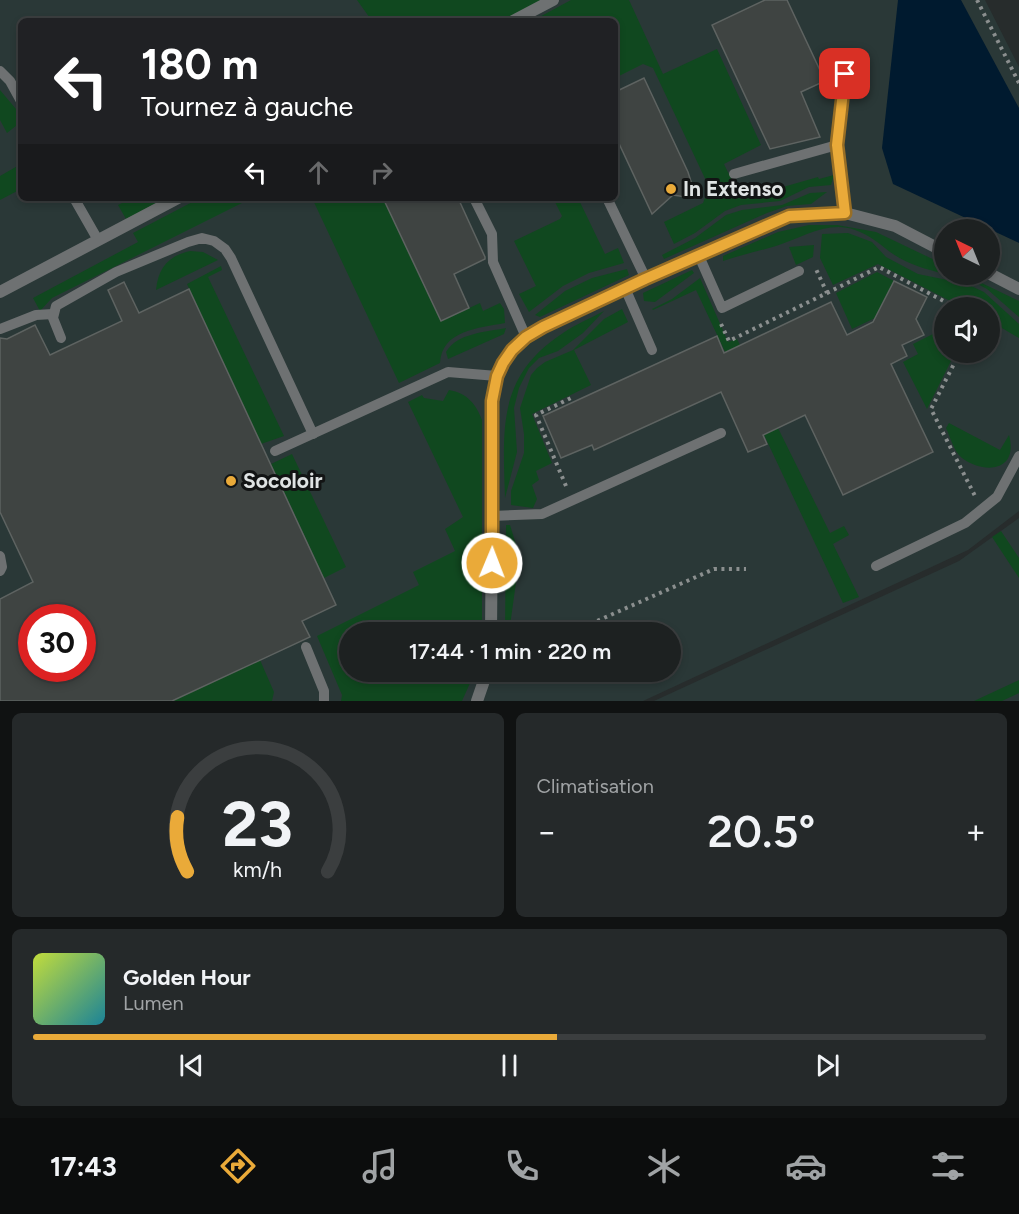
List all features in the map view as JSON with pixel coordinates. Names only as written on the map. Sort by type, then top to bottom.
[{"type":"street","points":[[519,18],[553,0]]},
{"type":"street","points":[[0,292],[172,201]]},
{"type":"street","points":[[491,622],[492,401],[497,376],[512,350],[526,337],[645,279],[789,216],[845,213],[895,226],[934,246]]},
{"type":"street","points":[[1000,279],[1019,289]]},
{"type":"street","points":[[477,701],[484,682]]},
{"type":"lane","points":[[0,71],[10,81],[18,96]]},
{"type":"lane","points":[[845,74],[837,145],[845,213]]},
{"type":"lane","points":[[734,174],[837,145]]},
{"type":"lane","points":[[76,201],[98,240]]},
{"type":"lane","points":[[476,201],[492,234],[493,262],[526,337]]},
{"type":"lane","points":[[608,201],[645,279]]},
{"type":"lane","points":[[61,338],[53,318],[56,306],[116,272],[188,242],[202,238],[214,241],[225,249],[231,258],[314,434]]},
{"type":"lane","points":[[699,255],[722,308],[799,272]]},
{"type":"lane","points":[[626,288],[652,350]]},
{"type":"lane","points":[[0,329],[36,315],[53,314]]},
{"type":"lane","points":[[275,452],[448,372],[497,376]]},
{"type":"lane","points":[[492,516],[542,514],[721,433]]},
{"type":"lane","points":[[876,566],[965,523],[997,497],[1019,456]]},
{"type":"lane","points":[[0,556],[2,561],[0,571]]},
{"type":"lane","points":[[306,647],[324,691],[324,701]]},
{"type":"path","points":[[977,0],[1019,83]]},
{"type":"path","points":[[799,272],[814,265],[827,293]]},
{"type":"path","points":[[722,308],[716,312],[729,341],[879,267],[936,297]]},
{"type":"path","points":[[955,363],[931,408],[982,509]]},
{"type":"path","points":[[571,398],[536,415],[572,501]]},
{"type":"path","points":[[595,622],[714,569],[746,569]]},
{"type":"shaded area","points":[[0,0],[985,0],[1019,67],[1019,511],[968,550],[643,701],[0,701]]},
{"type":"shaded area","points":[[1019,518],[1019,701],[654,701],[959,561]]},
{"type":"green space","points":[[357,0],[542,0],[508,18],[370,18]]},
{"type":"green space","points":[[571,0],[629,0],[663,74],[717,49],[761,145],[724,164],[741,199],[818,177],[819,179],[834,175],[831,185],[809,187],[780,201],[741,205],[725,211],[695,233],[674,244],[664,222],[703,203],[709,187],[653,68],[643,64],[618,76],[618,18],[538,18]]},
{"type":"green space","points":[[0,90],[16,109],[18,124],[7,133],[0,120]]},
{"type":"green space","points":[[18,166],[18,191],[0,200],[0,176]]},
{"type":"green space","points":[[827,192],[811,204],[787,206],[664,259],[662,255],[695,238],[726,215],[742,210],[782,205],[810,193]]},
{"type":"green space","points":[[126,201],[160,201],[126,219],[118,205]]},
{"type":"green space","points":[[194,201],[246,201],[52,298],[40,311],[33,298],[138,242],[133,233]]},
{"type":"green space","points":[[313,201],[384,201],[441,321],[480,303],[483,311],[500,303],[504,309],[505,323],[474,329],[455,337],[442,352],[440,363],[399,383]]},
{"type":"green space","points":[[554,201],[579,201],[605,254],[618,248],[624,263],[589,273],[563,286],[529,312],[519,294],[536,286],[514,241],[562,216]]},
{"type":"green space","points":[[809,225],[837,225],[876,232],[934,260],[934,271],[910,263],[865,234],[845,227],[815,231],[776,246],[723,261],[723,256],[778,232]]},
{"type":"green space","points":[[848,233],[872,242],[886,257],[918,274],[934,277],[934,285],[969,285],[989,297],[942,297],[878,264],[833,285],[820,258],[822,234]]},
{"type":"green space","points":[[814,245],[813,257],[796,265],[789,247]]},
{"type":"green space","points":[[190,251],[203,252],[218,260],[156,290],[159,275],[166,264],[176,256]]},
{"type":"green space","points":[[221,266],[222,270],[208,277],[284,436],[261,444],[187,284]]},
{"type":"green space","points":[[627,269],[629,275],[540,317],[535,315],[565,291],[592,278]]},
{"type":"green space","points":[[692,270],[694,273],[655,302],[644,301],[643,293]]},
{"type":"green space","points":[[877,272],[894,281],[875,318],[852,329],[836,293]]},
{"type":"green space","points":[[700,278],[728,342],[737,339],[830,533],[844,526],[849,535],[833,544],[859,597],[843,603],[696,290],[652,309],[672,299]]},
{"type":"green space","points":[[979,285],[986,285],[1019,301],[1019,317],[1000,300],[1000,297],[996,297]]},
{"type":"green space","points":[[1000,307],[1019,324],[1019,338],[1000,327]]},
{"type":"green space","points":[[622,309],[628,322],[574,350],[591,385],[532,414],[552,463],[536,471],[539,480],[532,485],[537,499],[533,508],[511,505],[511,491],[524,453],[520,408],[531,375],[545,362],[573,350],[604,319]]},
{"type":"green space","points":[[604,311],[583,333],[558,351],[539,358],[529,368],[519,388],[514,408],[517,452],[505,498],[505,426],[515,386],[526,367],[541,350],[568,330]]},
{"type":"green space","points":[[506,328],[504,334],[448,359],[446,352],[457,341],[473,334]]},
{"type":"green space","points":[[934,332],[934,363],[950,363],[927,409],[903,362],[918,354],[913,344]]},
{"type":"green space","points":[[449,390],[455,391],[470,400],[482,420],[482,622],[345,622],[419,585],[413,572],[455,551],[445,529],[463,517],[408,402],[422,395],[424,398],[443,401]]},
{"type":"green space","points":[[949,423],[1000,450],[1009,435],[1011,447],[1005,463],[990,468],[980,467],[962,458],[954,448],[946,428]]},
{"type":"green space","points":[[292,454],[346,567],[324,578],[271,464]]},
{"type":"green space","points":[[506,525],[510,525],[517,548],[518,568],[511,622],[505,622]]},
{"type":"green space","points":[[1001,531],[1019,558],[1019,578],[992,537]]},
{"type":"green space","points":[[339,625],[339,682],[471,682],[462,701],[341,701],[342,695],[317,636]]},
{"type":"green space","points":[[260,660],[274,692],[272,701],[172,701]]},
{"type":"green space","points":[[1019,680],[1019,693],[1002,701],[974,701]]},
{"type":"water","points":[[898,0],[961,0],[1019,108],[1019,243],[1000,234],[1000,219],[968,219],[893,184],[882,148]]},
{"type":"building","points":[[765,0],[787,0],[825,81],[801,92],[820,137],[770,149],[712,25]]},
{"type":"building","points":[[644,78],[688,172],[693,188],[690,195],[686,197],[673,195],[652,214],[618,141],[618,91]]},
{"type":"building","points":[[384,201],[459,201],[485,259],[454,274],[469,308],[441,321]]},
{"type":"building","points":[[894,281],[927,297],[916,319],[924,335],[902,345],[907,356],[891,364],[933,452],[843,495],[805,415],[763,435],[767,444],[748,452],[721,392],[594,450],[592,445],[561,458],[543,416],[717,336],[724,353],[831,302],[847,335],[873,322]]},
{"type":"building","points":[[124,282],[139,313],[189,289],[336,605],[302,621],[310,637],[172,701],[0,701],[0,599],[33,582],[0,512],[0,338],[7,339],[35,325],[50,355],[122,321],[108,290]]},
{"type":"place","name":"In Extenso","points":[[671,189]]},
{"type":"place","name":"Socoloir","points":[[231,481]]},
{"type":"route","points":[[492,563],[492,401],[497,376],[512,350],[526,337],[543,327],[645,279],[789,216],[845,213],[837,145],[845,74]]}]
